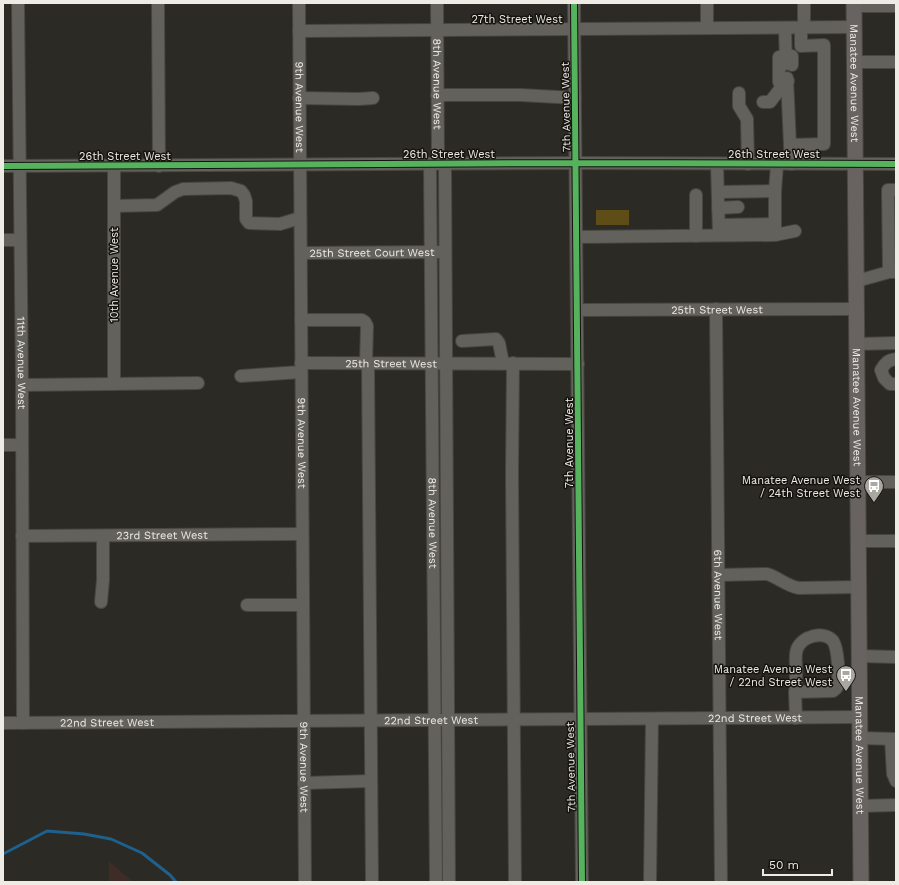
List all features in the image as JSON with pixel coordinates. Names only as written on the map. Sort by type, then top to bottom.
[{"type":"main road","name":"Manatee Avenue West","points":[[854,5],[861,882]]},
{"type":"street","name":"11th Avenue West","points":[[18,3],[22,385],[23,723]]},
{"type":"street","points":[[158,3],[159,166]]},
{"type":"street","name":"9th Avenue West","points":[[299,3],[305,882]]},
{"type":"street","name":"8th Avenue West","points":[[436,882],[431,252],[437,164],[437,3]]},
{"type":"street","name":"7th Avenue West","points":[[574,3],[578,310],[582,882]]},
{"type":"street","points":[[707,3],[707,28]]},
{"type":"street","points":[[790,145],[824,144],[824,46],[801,46],[804,3]]},
{"type":"street","points":[[854,5],[896,6]]},
{"type":"street","name":"27th Street West","points":[[299,31],[854,27]]},
{"type":"street","points":[[785,28],[788,62],[779,57],[779,82],[788,81]]},
{"type":"street","points":[[855,62],[896,62]]},
{"type":"street","points":[[788,81],[791,164]]},
{"type":"street","points":[[763,102],[770,102],[788,81]]},
{"type":"street","points":[[739,93],[739,106],[747,119],[748,164]]},
{"type":"street","points":[[437,95],[521,95],[576,98]]},
{"type":"street","points":[[299,98],[373,98]]},
{"type":"street","name":"26th Street West","points":[[3,166],[576,163],[896,164]]},
{"type":"street","name":"8th Avenue West","points":[[437,164],[444,252],[449,882]]},
{"type":"street","points":[[717,164],[719,230]]},
{"type":"street","points":[[775,230],[777,164]]},
{"type":"street","name":"10th Avenue West","points":[[114,166],[114,384]]},
{"type":"street","points":[[114,206],[157,205],[175,192],[183,190],[231,188],[241,191],[244,195],[246,201],[246,219],[249,223],[280,224],[300,218]]},
{"type":"street","points":[[857,281],[892,272],[888,190],[896,190]]},
{"type":"street","points":[[718,192],[775,191]]},
{"type":"street","points":[[696,195],[696,236]]},
{"type":"street","points":[[718,208],[738,207]]},
{"type":"street","points":[[280,224],[300,234]]},
{"type":"street","points":[[577,237],[696,236],[719,230],[795,231]]},
{"type":"street","points":[[3,240],[20,240]]},
{"type":"street","name":"25th Street Court West","points":[[300,253],[444,252]]},
{"type":"street","name":"6th Avenue West","points":[[716,309],[720,882]]},
{"type":"street","name":"25th Street West","points":[[578,310],[857,309]]},
{"type":"street","points":[[301,320],[362,320],[367,326],[372,882]]},
{"type":"street","points":[[462,341],[496,339],[508,363],[514,586],[513,720],[515,882]]},
{"type":"street","points":[[857,344],[896,343]]},
{"type":"street","points":[[896,359],[890,360],[884,364],[881,370],[884,378],[890,384],[896,384]]},
{"type":"street","name":"25th Street West","points":[[242,376],[301,368],[367,363],[578,364]]},
{"type":"street","points":[[22,385],[198,383]]},
{"type":"street","points":[[3,445],[22,445]]},
{"type":"street","points":[[858,482],[896,482]]},
{"type":"street","name":"23rd Street West","points":[[22,536],[302,534]]},
{"type":"street","points":[[101,602],[103,580],[103,536]]},
{"type":"street","points":[[859,541],[896,540]]},
{"type":"street","points":[[718,575],[767,574],[792,587],[799,588],[859,587]]},
{"type":"street","points":[[247,605],[303,605]]},
{"type":"street","points":[[795,692],[833,691],[836,688],[838,683],[836,648],[834,642],[830,638],[826,636],[808,637],[805,638],[797,648],[795,692],[796,718]]},
{"type":"street","points":[[859,656],[896,657]]},
{"type":"street","name":"22nd Street West","points":[[3,723],[860,718]]},
{"type":"street","points":[[650,882],[652,719]]},
{"type":"street","points":[[860,738],[894,739],[893,774],[896,781]]},
{"type":"street","points":[[304,783],[371,781]]},
{"type":"street","points":[[860,806],[896,805]]},
{"type":"shaded area","points":[[596,210],[629,210],[629,225],[596,225]]},
{"type":"shaded area","points":[[109,861],[133,882],[109,882]]},
{"type":"waterway","points":[[3,854],[47,831],[84,834],[111,839],[142,853],[170,875],[176,882]]},
{"type":"cycle path","points":[[574,3],[582,882]]},
{"type":"cycle path","points":[[3,166],[576,163],[896,164]]},
{"type":"place","name":"Manatee Avenue West / 24th Street West","points":[[874,503]]},
{"type":"place","name":"Manatee Avenue West / 22nd Street West","points":[[846,692]]}]
